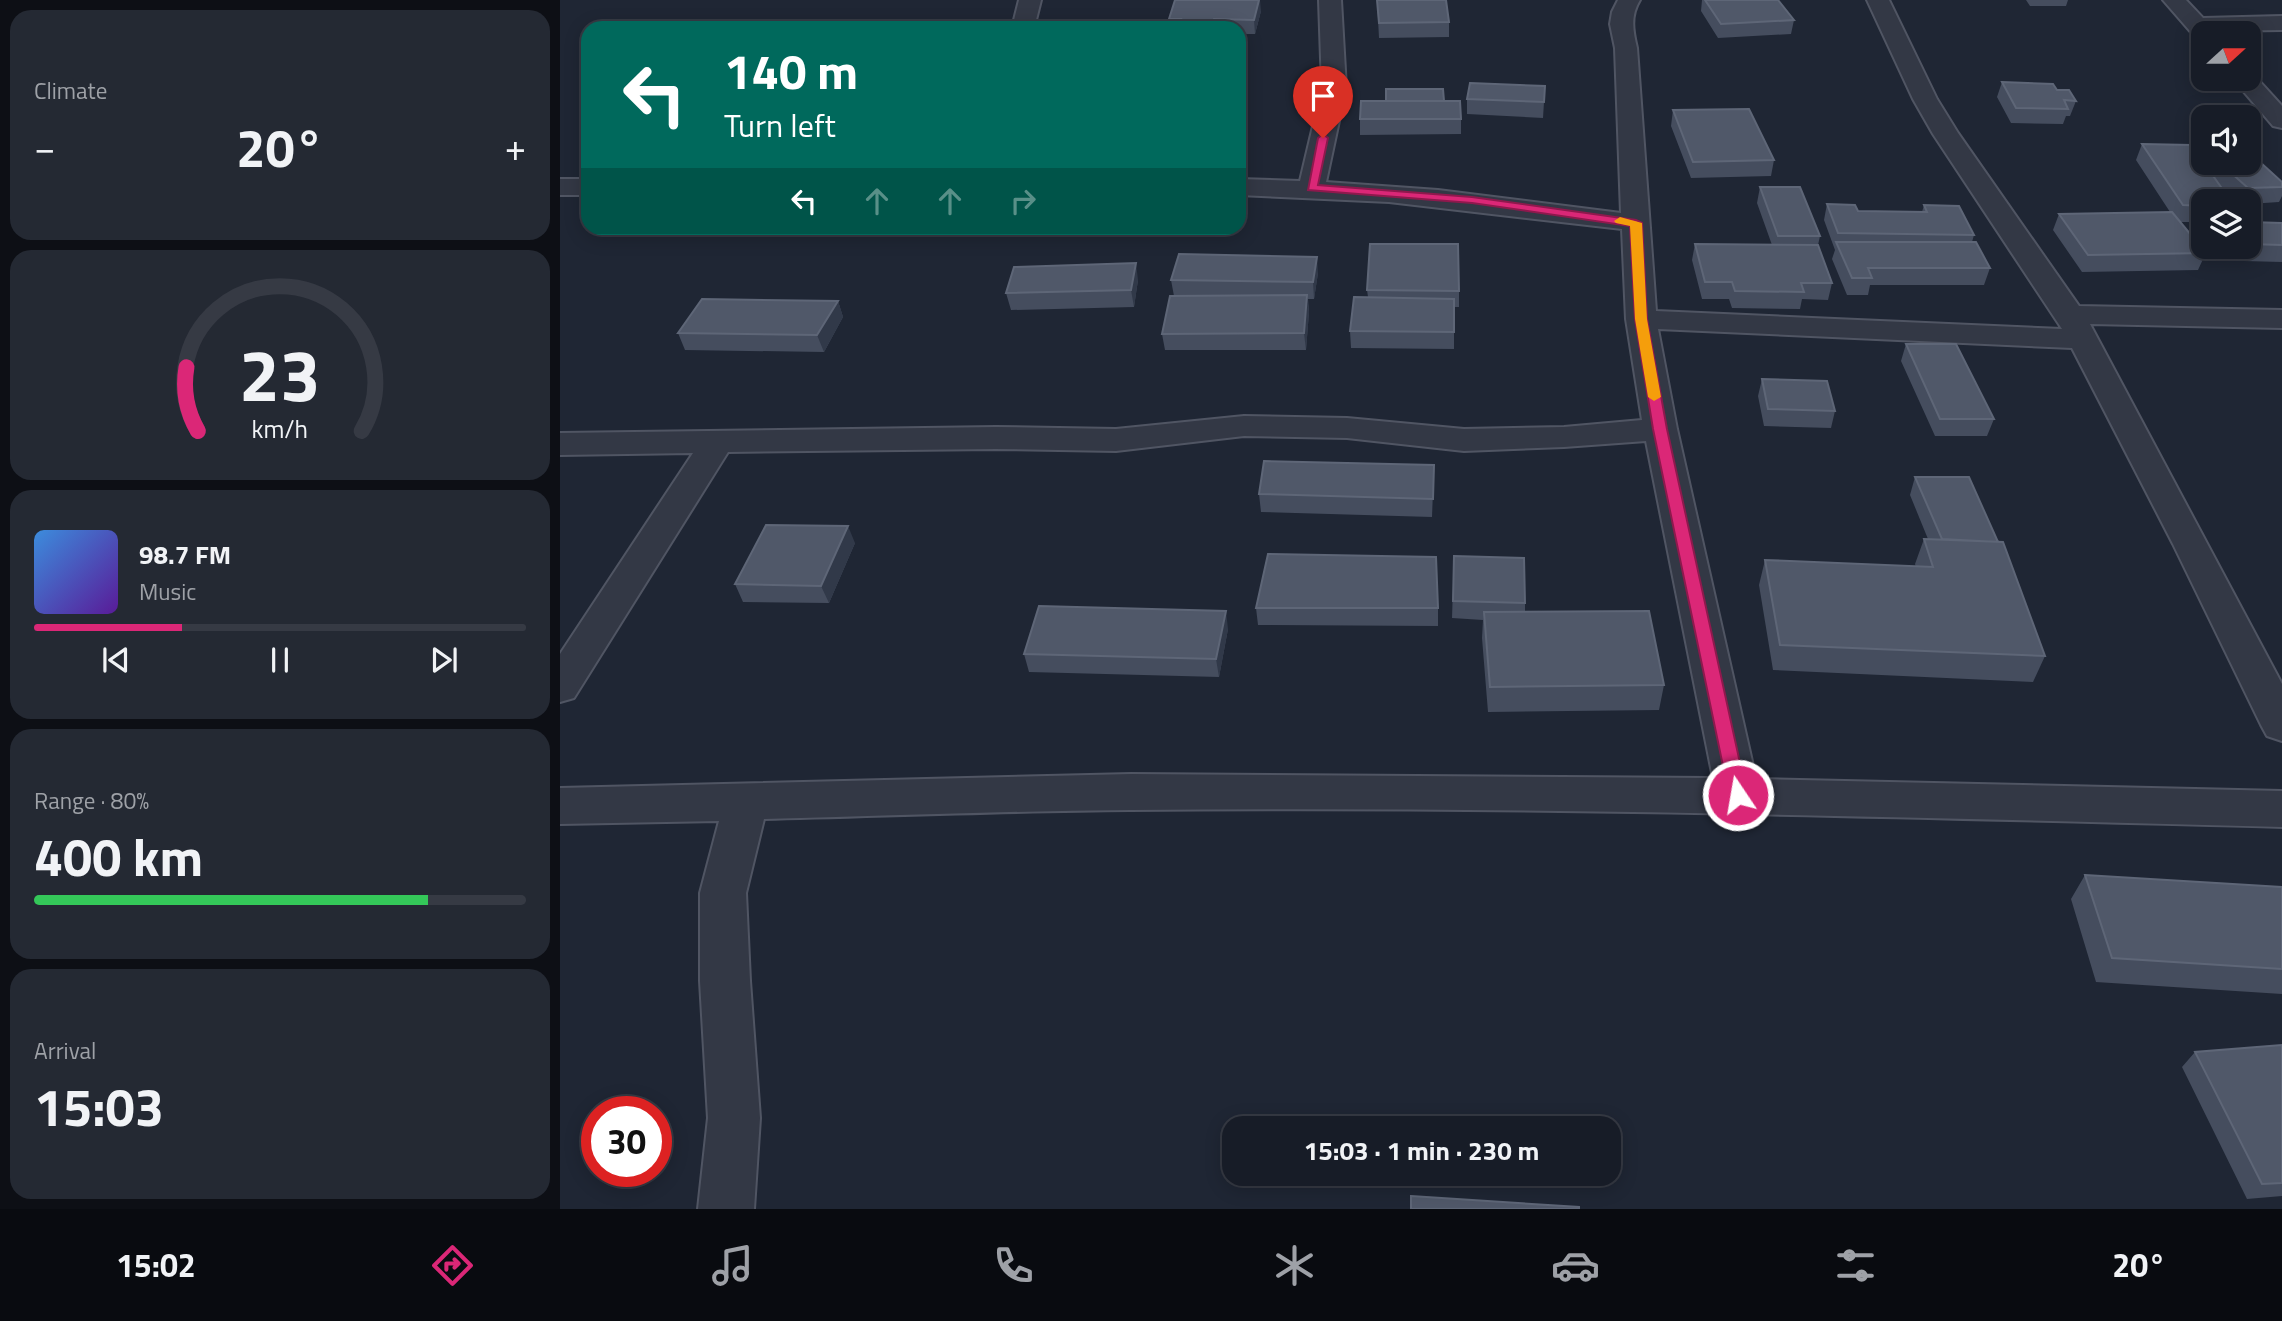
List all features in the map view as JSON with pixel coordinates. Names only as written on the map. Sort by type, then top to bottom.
[{"type":"street","points":[[1025,21],[1030,0]]},
{"type":"street","points":[[1312,187],[1334,88],[1330,0]]},
{"type":"street","points":[[1629,0],[1624,6],[1620,25],[1626,48],[1641,319],[1660,429],[1738,795]]},
{"type":"street","points":[[1878,0],[1925,99],[1988,199],[2075,327],[2191,544],[2282,726]]},
{"type":"street","points":[[2174,0],[2193,21]]},
{"type":"street","points":[[2261,25],[2282,23]]},
{"type":"street","points":[[2256,91],[2282,121]]},
{"type":"street","points":[[560,187],[581,187]]},
{"type":"street","points":[[1246,187],[1312,187],[1472,200],[1636,223]]},
{"type":"street","points":[[1641,319],[2075,327],[2282,319]]},
{"type":"street","points":[[560,444],[996,438],[1115,440],[1244,426],[1348,428],[1464,440],[1564,437],[1660,429]]},
{"type":"street","points":[[560,687],[717,442]]},
{"type":"street","points":[[560,806],[746,804],[1129,792],[1738,795],[2282,809]]},
{"type":"street","points":[[726,1209],[734,1118],[725,981],[723,893],[746,804]]},
{"type":"building","points":[[1175,0],[1259,0],[1254,20],[1169,19]]},
{"type":"building","points":[[1377,0],[1446,0],[1449,22],[1379,23]]},
{"type":"building","points":[[1705,0],[1778,0],[1794,20],[1721,24]]},
{"type":"building","points":[[2002,82],[2053,84],[2057,90],[2069,90],[2076,101],[2064,100],[2068,109],[2016,108]]},
{"type":"building","points":[[1470,83],[1545,86],[1544,102],[1467,99]]},
{"type":"building","points":[[1386,89],[1443,89],[1444,101],[1386,101]]},
{"type":"building","points":[[1361,101],[1460,101],[1461,119],[1360,119]]},
{"type":"building","points":[[1749,109],[1774,160],[1693,162],[1673,110]]},
{"type":"building","points":[[2142,144],[2191,145],[2191,175],[2212,175],[2222,189],[2191,189],[2191,205],[2183,205]]},
{"type":"building","points":[[2261,163],[2282,182],[2282,187],[2248,188],[2233,175],[2261,175]]},
{"type":"building","points":[[1760,187],[1800,187],[1820,236],[1778,236]]},
{"type":"building","points":[[1827,204],[1855,205],[1858,211],[1927,212],[1924,205],[1959,206],[1974,235],[1838,233]]},
{"type":"building","points":[[2172,212],[2191,235],[2191,253],[2088,255],[2059,214]]},
{"type":"building","points":[[2261,222],[2282,223],[2282,245],[2261,244]]},
{"type":"building","points":[[1836,242],[1976,242],[1990,268],[1868,268],[1872,278],[1852,278]]},
{"type":"building","points":[[1370,244],[1458,244],[1459,291],[1367,290]]},
{"type":"building","points":[[1695,244],[1818,245],[1832,283],[1801,283],[1804,292],[1735,291],[1732,282],[1705,282]]},
{"type":"building","points":[[1179,254],[1317,257],[1313,282],[1171,280]]},
{"type":"building","points":[[1136,263],[1131,290],[1006,293],[1014,267]]},
{"type":"building","points":[[1307,295],[1304,333],[1162,334],[1170,296]]},
{"type":"building","points":[[1354,297],[1454,299],[1454,332],[1350,331]]},
{"type":"building","points":[[702,299],[838,301],[817,335],[678,333]]},
{"type":"building","points":[[1906,344],[1956,344],[1994,419],[1940,419]]},
{"type":"building","points":[[1762,379],[1827,381],[1835,411],[1768,409]]},
{"type":"building","points":[[1264,461],[1434,465],[1433,499],[1259,494]]},
{"type":"building","points":[[1915,477],[1969,477],[1998,542],[1942,539]]},
{"type":"building","points":[[766,525],[848,526],[821,586],[735,584]]},
{"type":"building","points":[[1924,539],[2003,542],[2045,656],[1780,645],[1765,560],[1933,567]]},
{"type":"building","points":[[1268,554],[1436,557],[1438,608],[1256,608]]},
{"type":"building","points":[[1454,556],[1524,558],[1525,603],[1453,601]]},
{"type":"building","points":[[1039,606],[1226,611],[1216,659],[1024,654]]},
{"type":"building","points":[[1649,611],[1664,685],[1490,687],[1484,612]]},
{"type":"building","points":[[2085,875],[2282,887],[2282,969],[2112,958]]},
{"type":"building","points":[[2282,1045],[2282,1183],[2262,1184],[2195,1052]]},
{"type":"building","points":[[1411,1196],[1579,1207],[1579,1209],[1411,1209]]},
{"type":"slow traffic","points":[[1620,221],[1636,223],[1641,319],[1654,397]]},
{"type":"route","points":[[1323,138],[1312,187],[1472,200],[1636,223],[1641,319],[1660,429],[1738,795]]}]
